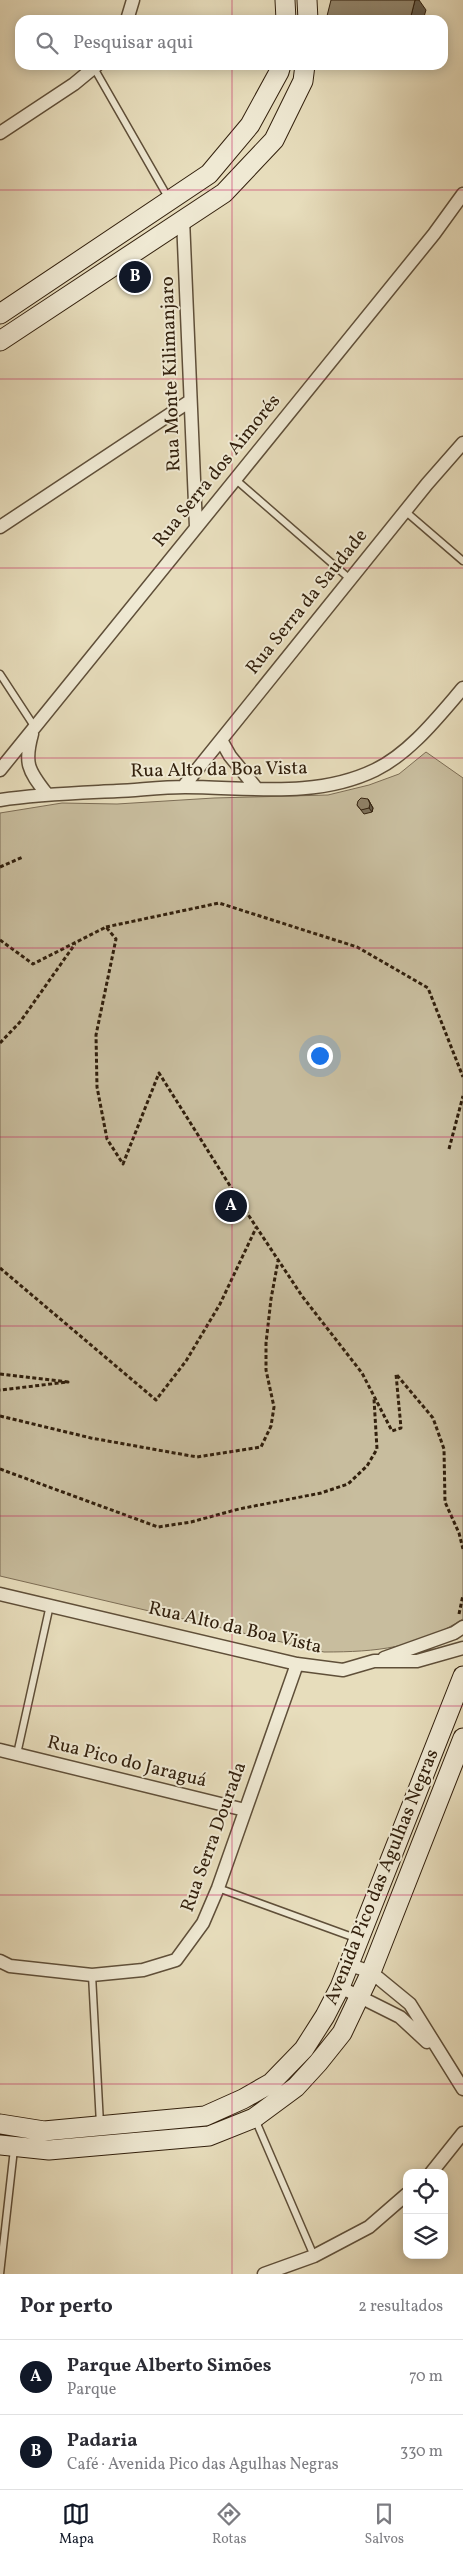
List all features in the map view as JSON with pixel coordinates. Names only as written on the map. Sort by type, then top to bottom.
[{"type":"street","points":[[128,15],[133,0]]},
{"type":"street","points":[[285,0],[286,15]]},
{"type":"street","points":[[307,0],[308,15]]},
{"type":"street","points":[[0,133],[74,84],[91,70]]},
{"type":"street","points":[[0,314],[209,174],[250,125],[279,70]]},
{"type":"street","points":[[0,340],[224,193],[274,140],[303,81],[304,70]]},
{"type":"street","name":"Rua Serra dos Aimorés","points":[[0,770],[434,234],[463,194]]},
{"type":"street","name":"Rua Monte Kilimanjaro","points":[[183,220],[196,527]]},
{"type":"street","points":[[0,527],[190,401]]},
{"type":"street","name":"Rua Serra da Saudade","points":[[183,787],[405,511],[463,443]]},
{"type":"street","name":"Rua Alto da Boa Vista","points":[[0,800],[46,793],[183,787],[257,789],[318,787],[374,770],[407,748],[463,688]]},
{"type":"street","points":[[34,726],[26,760],[33,776],[46,793]]},
{"type":"street","points":[[221,740],[230,756],[257,789]]},
{"type":"street","name":"Rua Alto da Boa Vista","points":[[0,1594],[297,1664],[342,1670],[374,1661],[416,1661],[463,1648]]},
{"type":"street","points":[[374,1661],[454,1633],[463,1627]]},
{"type":"street","name":"Rua Serra Dourada","points":[[0,1961],[10,1966],[92,1975],[143,1970],[176,1960],[203,1923],[218,1888],[297,1664]]},
{"type":"street","name":"Avenida Pico das Agulhas Negras","points":[[0,2124],[44,2131],[205,2116],[271,2083],[304,2049],[325,2016],[340,1987],[463,1676]]},
{"type":"street","name":"Avenida Pico das Agulhas Negras","points":[[7,2146],[49,2150],[209,2136],[254,2118],[296,2087],[342,2033],[371,1972],[463,1738]]},
{"type":"street","name":"Rua Pico do Jaraguá","points":[[0,1750],[245,1810]]},
{"type":"street","points":[[350,1965],[371,1972],[410,2004],[463,2089]]},
{"type":"street","points":[[340,1987],[400,2017],[421,2035],[452,2073]]},
{"type":"street","points":[[434,2169],[463,2133]]},
{"type":"street","points":[[271,2273],[314,2256],[369,2226],[403,2197]]},
{"type":"lane","points":[[98,70],[170,200]]},
{"type":"lane","points":[[235,479],[350,579]]},
{"type":"lane","points":[[405,511],[463,561]]},
{"type":"lane","points":[[0,674],[34,726]]},
{"type":"lane","points":[[17,1754],[50,1605]]},
{"type":"lane","points":[[218,1888],[360,1940]]},
{"type":"lane","points":[[92,1975],[100,2126]]},
{"type":"lane","points":[[254,2118],[314,2256]]},
{"type":"lane","points":[[0,2274],[7,2146]]},
{"type":"path","points":[[0,867],[23,857]]},
{"type":"path","points":[[0,940],[33,964],[106,927],[219,903],[357,947],[428,988],[463,1077]]},
{"type":"path","points":[[106,927],[116,939],[96,1035],[97,1087],[107,1139],[123,1164],[159,1073],[302,1296],[362,1373],[392,1431],[401,1428],[396,1374],[433,1418],[444,1449],[445,1502],[459,1533],[463,1549]]},
{"type":"path","points":[[0,1043],[20,1022],[76,942]]},
{"type":"path","points":[[449,1149],[463,1096]]},
{"type":"path","points":[[0,1268],[156,1400],[186,1361],[220,1304],[256,1227]]},
{"type":"path","points":[[0,1416],[91,1438],[197,1457],[261,1447],[271,1426],[274,1407],[266,1370],[266,1343],[278,1260]]},
{"type":"path","points":[[0,1374],[68,1382],[0,1390]]},
{"type":"path","points":[[1,1470],[158,1527],[191,1522],[238,1509],[321,1493],[348,1484],[367,1466],[376,1449],[374,1396]]},
{"type":"shaded area","points":[[426,752],[463,778],[463,1619],[446,1629],[413,1642],[362,1651],[324,1652],[0,1576],[0,813],[62,803],[117,804],[214,798],[328,795],[369,785],[399,774]]},
{"type":"building","points":[[331,0],[415,0],[411,15],[327,15]]},
{"type":"building","points":[[361,798],[368,799],[369,808],[361,810],[357,805]]},
{"type":"place","name":"Padaria","points":[[135,277]]},
{"type":"place","name":"Parque Alberto Simões","points":[[231,1206]]}]
